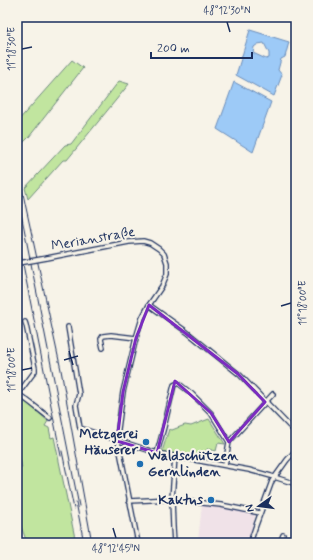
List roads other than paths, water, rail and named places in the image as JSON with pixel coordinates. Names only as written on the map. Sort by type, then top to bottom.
[{"type":"street","name":"Merianstraße","points":[[18,264],[129,242],[142,241],[150,243],[164,254],[167,263],[167,274],[162,286],[142,318],[123,392],[116,436],[138,543]]},
{"type":"street","points":[[149,305],[187,332],[240,375],[296,433]]},
{"type":"street","points":[[25,322],[35,368],[18,393],[50,418]]},
{"type":"street","points":[[68,327],[79,394],[76,405],[80,428],[157,453],[249,470],[296,484]]},
{"type":"street","points":[[103,348],[101,339],[102,336],[111,335],[136,338]]},
{"type":"street","points":[[157,453],[174,385],[178,383],[192,394],[211,413],[229,442]]},
{"type":"street","points":[[225,465],[229,442],[273,394]]},
{"type":"street","points":[[250,543],[272,481],[296,450]]},
{"type":"street","points":[[174,543],[172,527],[172,499],[175,456]]},
{"type":"street","points":[[129,501],[172,499],[221,505],[260,513]]},
{"type":"street","points":[[280,543],[283,535]]},
{"type":"water","points":[[250,30],[289,42],[285,57],[281,59],[278,70],[282,75],[274,96],[236,75]],"holes":[[[264,43],[269,53],[269,58],[266,59],[253,53],[254,47],[258,44]]]},
{"type":"water","points":[[234,82],[271,102],[253,152],[217,129]]},
{"type":"railway","points":[[17,166],[61,370],[92,543]]},
{"type":"railway","points":[[17,203],[20,219]]},
{"type":"railway","points":[[21,213],[79,506]]},
{"type":"railway","points":[[17,234],[61,456]]},
{"type":"railway","points":[[62,451],[74,509]]},
{"type":"railway","points":[[76,502],[84,543]]},
{"type":"place","name":"Metzgerei Häuserer","points":[[146,442]]},
{"type":"place","name":"Waldschützen Gernlinden","points":[[140,464]]},
{"type":"place","name":"Kaktus","points":[[211,500]]}]
